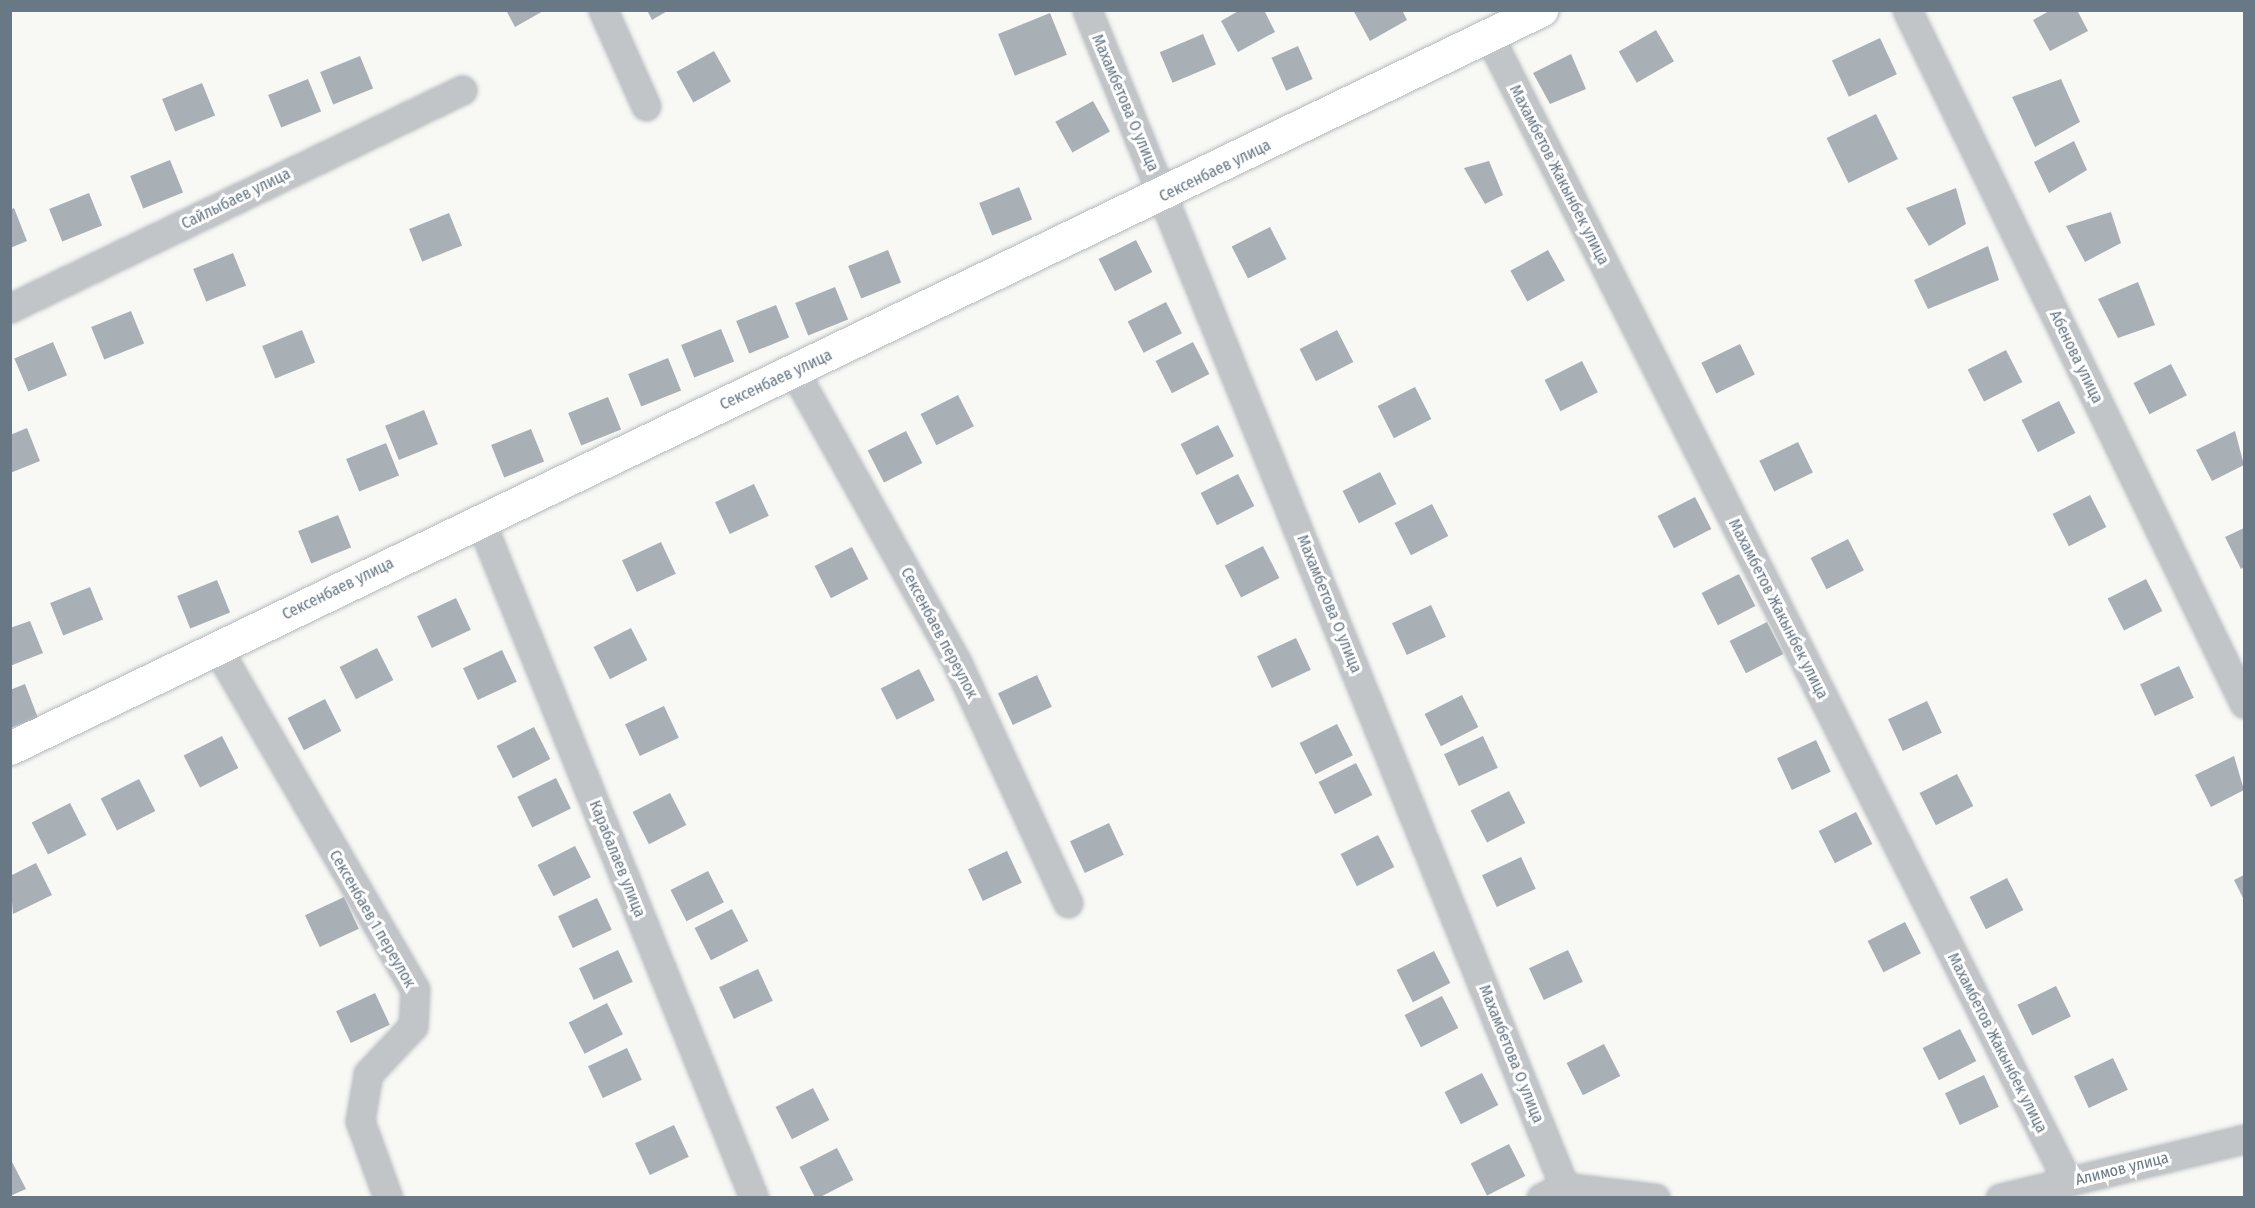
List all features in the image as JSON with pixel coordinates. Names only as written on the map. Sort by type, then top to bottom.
[{"type":"street","points":[[603,10],[646,106]]},
{"type":"street","name":"Махамбетова О улица","points":[[1087,10],[1164,196],[1558,1194]]},
{"type":"street","name":"Сексенбаев улица","points":[[10,748],[480,520],[1164,196],[1542,10]]},
{"type":"street","name":"Абенова улица","points":[[1907,10],[2244,703]]},
{"type":"street","name":"Махамбетов Жакынбек улица","points":[[1489,36],[2068,1182]]},
{"type":"street","name":"Сайлыбаев улица","points":[[10,308],[462,90]]},
{"type":"street","name":"Сексенбаев переулок","points":[[794,371],[958,665],[1068,903]]},
{"type":"street","name":"Карабалаев улица","points":[[480,520],[754,1197]]},
{"type":"street","name":"Сексенбаев 1 переулок","points":[[217,648],[415,988],[413,1026],[368,1074],[360,1121],[388,1197]]},
{"type":"street","name":"Алимов улица","points":[[2000,1197],[2244,1139]]},
{"type":"street","points":[[1558,1194],[1655,1197]]},
{"type":"building","points":[[506,10],[545,10],[515,27]]},
{"type":"building","points":[[647,10],[669,10],[652,20]]},
{"type":"building","points":[[1240,10],[1264,10],[1275,32],[1238,52],[1221,21]]},
{"type":"building","points":[[1353,10],[1402,10],[1407,20],[1370,41]]},
{"type":"building","points":[[2051,10],[2077,10],[2088,31],[2050,51],[2033,20]]},
{"type":"building","points":[[1050,13],[1067,55],[1015,76],[998,34]]},
{"type":"building","points":[[1656,30],[1674,61],[1637,83],[1619,52]]},
{"type":"building","points":[[1203,34],[1216,64],[1173,83],[1160,52]]},
{"type":"building","points":[[1880,38],[1897,74],[1849,97],[1832,60]]},
{"type":"building","points":[[1298,46],[1313,79],[1286,91],[1272,58]]},
{"type":"building","points":[[714,51],[731,82],[693,102],[676,72]]},
{"type":"building","points":[[1571,54],[1586,89],[1550,104],[1533,73]]},
{"type":"building","points":[[360,56],[373,88],[333,105],[320,72]]},
{"type":"building","points":[[308,79],[321,111],[281,128],[268,95]]},
{"type":"building","points":[[2061,79],[2080,122],[2035,147],[2012,97]]},
{"type":"building","points":[[202,83],[215,115],[175,132],[162,99]]},
{"type":"building","points":[[1093,101],[1110,132],[1072,152],[1055,122]]},
{"type":"building","points":[[1876,114],[1898,159],[1848,183],[1827,138]]},
{"type":"building","points":[[2074,141],[2087,170],[2049,193],[2034,162]]},
{"type":"building","points":[[170,160],[183,192],[143,209],[130,176]]},
{"type":"building","points":[[1489,161],[1503,195],[1485,204],[1464,168]]},
{"type":"building","points":[[1019,187],[1032,219],[992,236],[979,203]]},
{"type":"building","points":[[1956,188],[1966,224],[1929,246],[1906,208]]},
{"type":"building","points":[[89,193],[102,225],[62,242],[49,209]]},
{"type":"building","points":[[14,208],[27,241],[10,248],[10,210]]},
{"type":"building","points":[[2111,212],[2121,243],[2085,262],[2066,226]]},
{"type":"building","points":[[449,213],[462,245],[422,262],[409,229]]},
{"type":"building","points":[[1270,227],[1286,259],[1248,279],[1232,247]]},
{"type":"building","points":[[1136,240],[1152,272],[1115,291],[1099,259]]},
{"type":"building","points":[[1988,246],[1999,280],[1928,309],[1914,280]]},
{"type":"building","points":[[888,250],[901,282],[861,299],[848,266]]},
{"type":"building","points":[[1548,250],[1565,281],[1527,301],[1510,271]]},
{"type":"building","points":[[233,253],[246,285],[206,302],[193,269]]},
{"type":"building","points":[[2138,282],[2155,325],[2118,338],[2098,299]]},
{"type":"building","points":[[835,287],[848,319],[808,336],[795,303]]},
{"type":"building","points":[[1166,302],[1182,333],[1144,353],[1128,322]]},
{"type":"building","points":[[776,305],[789,337],[749,354],[736,321]]},
{"type":"building","points":[[131,311],[144,343],[104,360],[91,327]]},
{"type":"building","points":[[721,329],[734,361],[694,378],[681,345]]},
{"type":"building","points":[[302,330],[315,362],[275,379],[262,346]]},
{"type":"building","points":[[1337,330],[1353,362],[1316,381],[1300,349]]},
{"type":"building","points":[[53,342],[67,375],[28,392],[14,358]]},
{"type":"building","points":[[1193,342],[1209,374],[1172,393],[1156,361]]},
{"type":"building","points":[[1740,344],[1755,375],[1716,393],[1701,363]]},
{"type":"building","points":[[2006,350],[2022,382],[1984,402],[1968,370]]},
{"type":"building","points":[[668,358],[681,390],[641,407],[628,374]]},
{"type":"building","points":[[1582,361],[1598,392],[1560,411],[1545,380]]},
{"type":"building","points":[[2171,364],[2187,395],[2149,414],[2134,383]]},
{"type":"building","points":[[1415,387],[1431,419],[1394,438],[1378,406]]},
{"type":"building","points":[[958,395],[974,426],[936,445],[921,414]]},
{"type":"building","points":[[608,397],[621,429],[581,446],[568,413]]},
{"type":"building","points":[[2059,401],[2075,433],[2038,452],[2022,420]]},
{"type":"building","points":[[424,410],[438,444],[399,460],[385,426]]},
{"type":"building","points":[[1218,425],[1234,456],[1196,475],[1181,444]]},
{"type":"building","points":[[27,428],[40,461],[10,473],[10,435]]},
{"type":"building","points":[[531,429],[544,461],[504,478],[491,445]]},
{"type":"building","points":[[906,431],[922,463],[884,483],[868,451]]},
{"type":"building","points":[[2235,431],[2244,465],[2212,481],[2196,450]]},
{"type":"building","points":[[1798,442],[1813,473],[1774,491],[1759,461]]},
{"type":"building","points":[[386,443],[399,475],[359,492],[346,459]]},
{"type":"building","points":[[1380,472],[1396,504],[1359,523],[1343,491]]},
{"type":"building","points":[[1238,474],[1254,506],[1217,525],[1201,493]]},
{"type":"building","points":[[754,484],[769,516],[730,534],[715,502]]},
{"type":"building","points":[[2090,495],[2106,527],[2069,546],[2053,514]]},
{"type":"building","points":[[1695,497],[1711,529],[1674,548],[1658,516]]},
{"type":"building","points":[[1432,504],[1448,536],[1411,555],[1395,523]]},
{"type":"building","points":[[338,515],[351,547],[311,564],[298,531]]},
{"type":"building","points":[[2244,528],[2244,567],[2241,569],[2225,537]]},
{"type":"building","points":[[1848,539],[1864,570],[1826,589],[1811,558]]},
{"type":"building","points":[[661,542],[676,574],[637,592],[622,560]]},
{"type":"building","points":[[1263,546],[1279,578],[1241,598],[1225,566]]},
{"type":"building","points":[[852,547],[868,579],[831,598],[815,566]]},
{"type":"building","points":[[1739,574],[1755,606],[1718,625],[1702,593]]},
{"type":"building","points":[[2146,579],[2162,611],[2124,631],[2108,599]]},
{"type":"building","points":[[217,580],[230,612],[190,629],[177,596]]},
{"type":"building","points":[[90,587],[103,619],[63,636],[50,603]]},
{"type":"building","points":[[456,598],[471,630],[432,648],[417,616]]},
{"type":"building","points":[[1431,605],[1446,637],[1407,655],[1392,623]]},
{"type":"building","points":[[30,621],[43,653],[10,666],[10,628]]},
{"type":"building","points":[[1767,622],[1783,654],[1746,673],[1730,641]]},
{"type":"building","points":[[631,628],[647,660],[610,679],[594,647]]},
{"type":"building","points":[[1296,638],[1311,670],[1272,688],[1257,656]]},
{"type":"building","points":[[377,648],[393,680],[356,699],[340,667]]},
{"type":"building","points":[[502,650],[517,682],[478,700],[463,668]]},
{"type":"building","points":[[2179,666],[2194,698],[2155,716],[2140,684]]},
{"type":"building","points":[[919,669],[935,700],[897,720],[881,689]]},
{"type":"building","points":[[1037,675],[1052,707],[1013,725],[998,693]]},
{"type":"building","points":[[25,684],[38,718],[10,728],[10,690]]},
{"type":"building","points":[[1462,695],[1478,727],[1441,746],[1425,714]]},
{"type":"building","points":[[325,699],[341,731],[304,750],[288,718]]},
{"type":"building","points":[[1927,701],[1942,733],[1903,751],[1888,719]]},
{"type":"building","points":[[664,706],[679,738],[640,756],[625,724]]},
{"type":"building","points":[[1337,724],[1353,755],[1315,774],[1300,743]]},
{"type":"building","points":[[534,727],[550,759],[513,778],[497,746]]},
{"type":"building","points":[[222,736],[238,768],[200,788],[184,756]]},
{"type":"building","points":[[1483,736],[1498,768],[1459,786],[1444,754]]},
{"type":"building","points":[[1816,740],[1831,772],[1792,790],[1777,758]]},
{"type":"building","points":[[2234,756],[2244,790],[2211,807],[2195,775]]},
{"type":"building","points":[[1356,763],[1372,795],[1335,814],[1319,782]]},
{"type":"building","points":[[1957,774],[1973,806],[1936,825],[1920,793]]},
{"type":"building","points":[[556,778],[571,809],[532,827],[517,797]]},
{"type":"building","points":[[139,779],[155,811],[117,831],[101,799]]},
{"type":"building","points":[[1509,791],[1525,823],[1487,843],[1471,811]]},
{"type":"building","points":[[670,793],[686,825],[649,844],[633,812]]},
{"type":"building","points":[[70,803],[86,835],[48,855],[32,823]]},
{"type":"building","points":[[1856,812],[1872,844],[1835,863],[1819,831]]},
{"type":"building","points":[[1109,823],[1124,855],[1085,873],[1070,841]]},
{"type":"building","points":[[1378,835],[1394,867],[1357,886],[1341,854]]},
{"type":"building","points":[[575,846],[591,877],[553,896],[538,865]]},
{"type":"building","points":[[1007,851],[1022,883],[983,901],[968,869]]},
{"type":"building","points":[[1521,857],[1536,889],[1497,907],[1482,875]]},
{"type":"building","points":[[36,863],[52,895],[13,914],[10,876]]},
{"type":"building","points":[[708,871],[724,902],[686,921],[671,890]]},
{"type":"building","points":[[2244,875],[2244,900],[2234,880]]},
{"type":"building","points":[[2007,878],[2023,910],[1986,929],[1970,897]]},
{"type":"building","points":[[344,897],[359,929],[320,947],[305,915]]},
{"type":"building","points":[[597,898],[612,930],[573,948],[558,916]]},
{"type":"building","points":[[732,909],[748,941],[711,960],[695,928]]},
{"type":"building","points":[[1905,922],[1921,953],[1883,972],[1868,941]]},
{"type":"building","points":[[618,950],[633,982],[594,1000],[579,968]]},
{"type":"building","points":[[1568,950],[1583,982],[1544,1000],[1529,968]]},
{"type":"building","points":[[1434,951],[1450,983],[1413,1002],[1397,970]]},
{"type":"building","points":[[758,969],[773,1001],[734,1019],[719,987]]},
{"type":"building","points":[[2056,986],[2071,1017],[2032,1035],[2017,1005]]},
{"type":"building","points":[[375,993],[390,1025],[351,1043],[336,1011]]},
{"type":"building","points":[[1442,996],[1458,1028],[1421,1047],[1405,1015]]},
{"type":"building","points":[[607,1003],[623,1034],[585,1054],[569,1023]]},
{"type":"building","points":[[1960,1029],[1976,1061],[1939,1080],[1923,1048]]},
{"type":"building","points":[[1604,1044],[1620,1076],[1583,1095],[1567,1063]]},
{"type":"building","points":[[627,1048],[642,1080],[603,1098],[588,1066]]},
{"type":"building","points":[[2113,1058],[2128,1090],[2089,1108],[2074,1076]]},
{"type":"building","points":[[1482,1073],[1498,1105],[1461,1124],[1445,1092]]},
{"type":"building","points":[[1984,1075],[1999,1107],[1960,1125],[1945,1093]]},
{"type":"building","points":[[813,1088],[829,1120],[792,1139],[776,1107]]},
{"type":"building","points":[[674,1125],[689,1157],[650,1175],[635,1143]]},
{"type":"building","points":[[1509,1144],[1525,1176],[1487,1196],[1471,1164]]},
{"type":"building","points":[[837,1148],[853,1180],[815,1198],[800,1167]]},
{"type":"building","points":[[10,1158],[26,1189],[10,1196]]}]
